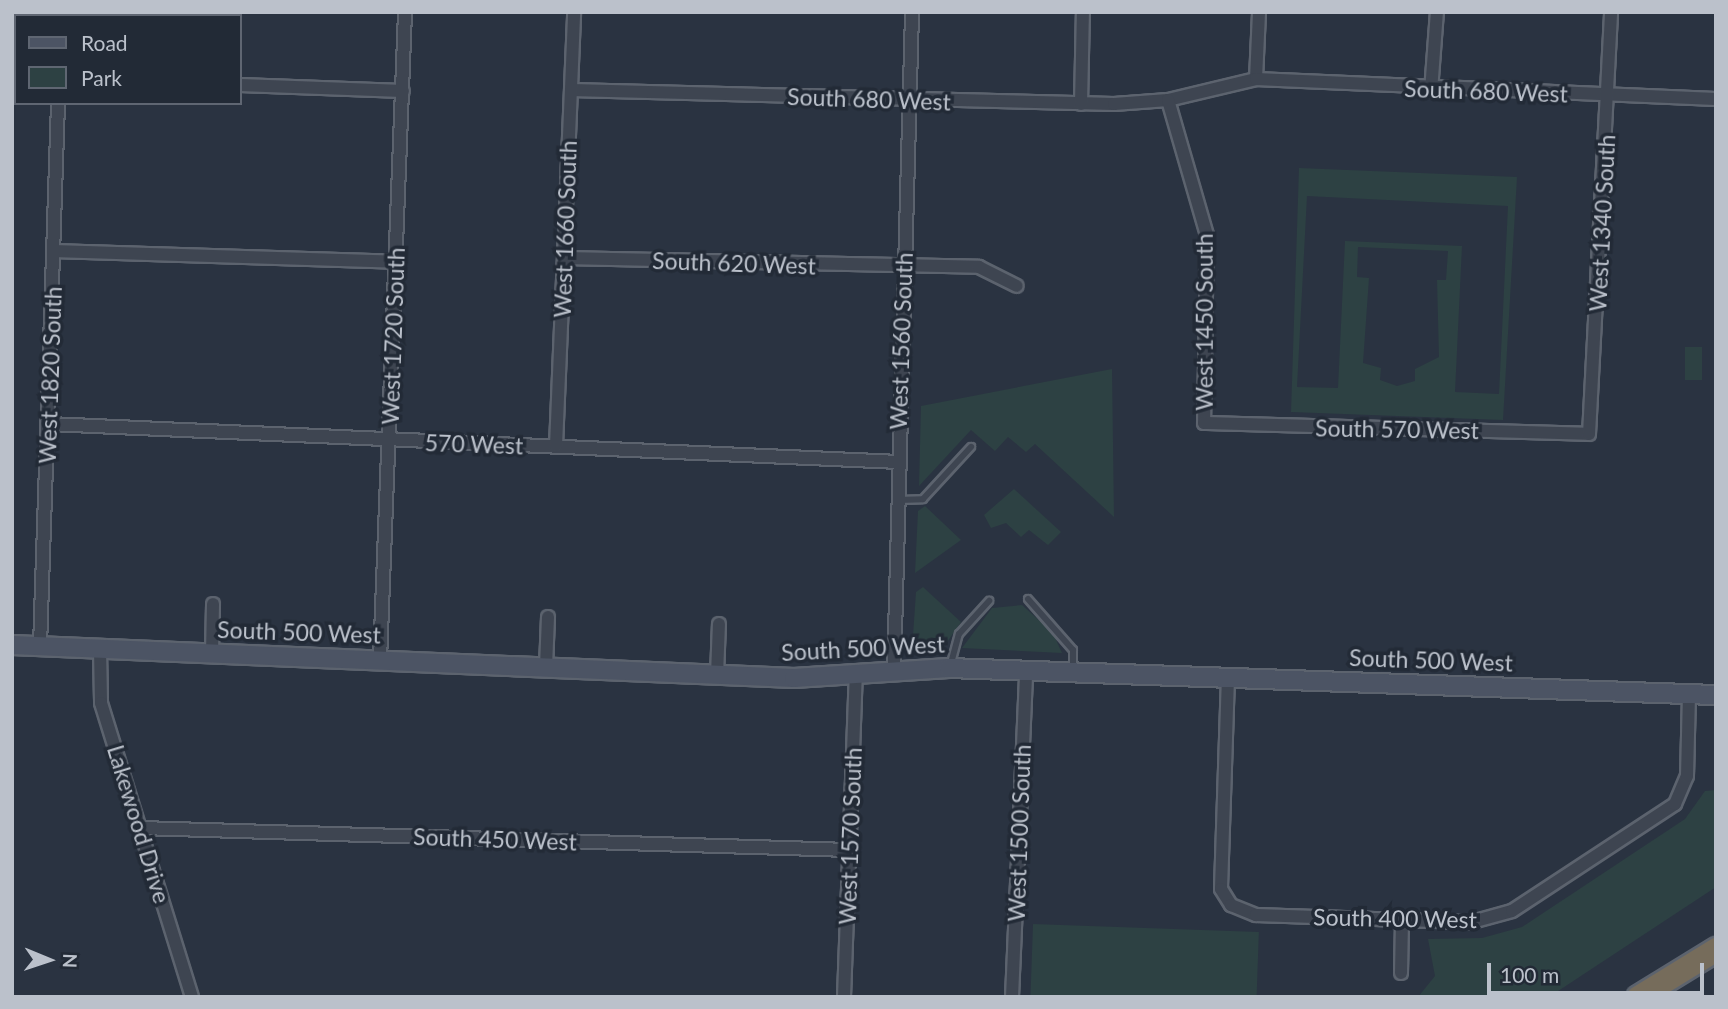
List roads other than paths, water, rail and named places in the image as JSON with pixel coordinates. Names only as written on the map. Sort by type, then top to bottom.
[{"type":"highway","points":[[1638,997],[1716,949]]},
{"type":"main road","name":"South 500 West","points":[[12,645],[717,675],[856,675],[894,670],[949,668],[1716,695]]},
{"type":"street","name":"West 1720 South","points":[[380,660],[405,12]]},
{"type":"street","name":"West 1660 South","points":[[556,446],[574,12]]},
{"type":"street","name":"West 1560 South","points":[[894,670],[912,12]]},
{"type":"street","points":[[1081,104],[1083,12]]},
{"type":"street","points":[[1256,79],[1259,12]]},
{"type":"street","points":[[1431,91],[1437,12]]},
{"type":"street","name":"West 1340 South","points":[[1589,434],[1610,95],[1611,12]]},
{"type":"street","name":"South 680 West","points":[[571,90],[1081,104],[1168,100],[1256,79],[1431,91],[1716,99]]},
{"type":"street","points":[[242,85],[402,91]]},
{"type":"street","name":"West 1450 South","points":[[1168,100],[1207,235],[1204,423]]},
{"type":"street","name":"West 1820 South","points":[[40,646],[58,105]]},
{"type":"street","points":[[53,251],[396,262]]},
{"type":"street","name":"South 620 West","points":[[564,258],[904,268],[979,267],[1017,286]]},
{"type":"street","name":"South 570 West","points":[[1204,423],[1589,434]]},
{"type":"street","name":"570 West","points":[[49,424],[898,462]]},
{"type":"street","points":[[212,653],[213,604]]},
{"type":"street","points":[[546,667],[548,617]]},
{"type":"street","points":[[717,675],[719,624]]},
{"type":"street","name":"Lakewood Drive","points":[[100,649],[101,703],[192,997]]},
{"type":"street","name":"West 1500 South","points":[[1012,997],[1026,670]]},
{"type":"street","name":"West 1570 South","points":[[845,997],[856,675]]},
{"type":"street","name":"South 400 West","points":[[1228,677],[1221,879],[1231,905],[1256,915],[1472,922],[1512,911],[1668,811],[1685,786],[1689,694]]},
{"type":"street","name":"South 450 West","points":[[141,828],[849,850]]},
{"type":"street","points":[[1402,920],[1402,973]]},
{"type":"lane","points":[[897,500],[923,499],[971,447]]},
{"type":"lane","points":[[1028,599],[1073,650],[1073,672]]},
{"type":"lane","points":[[949,668],[959,634],[989,601]]}]
